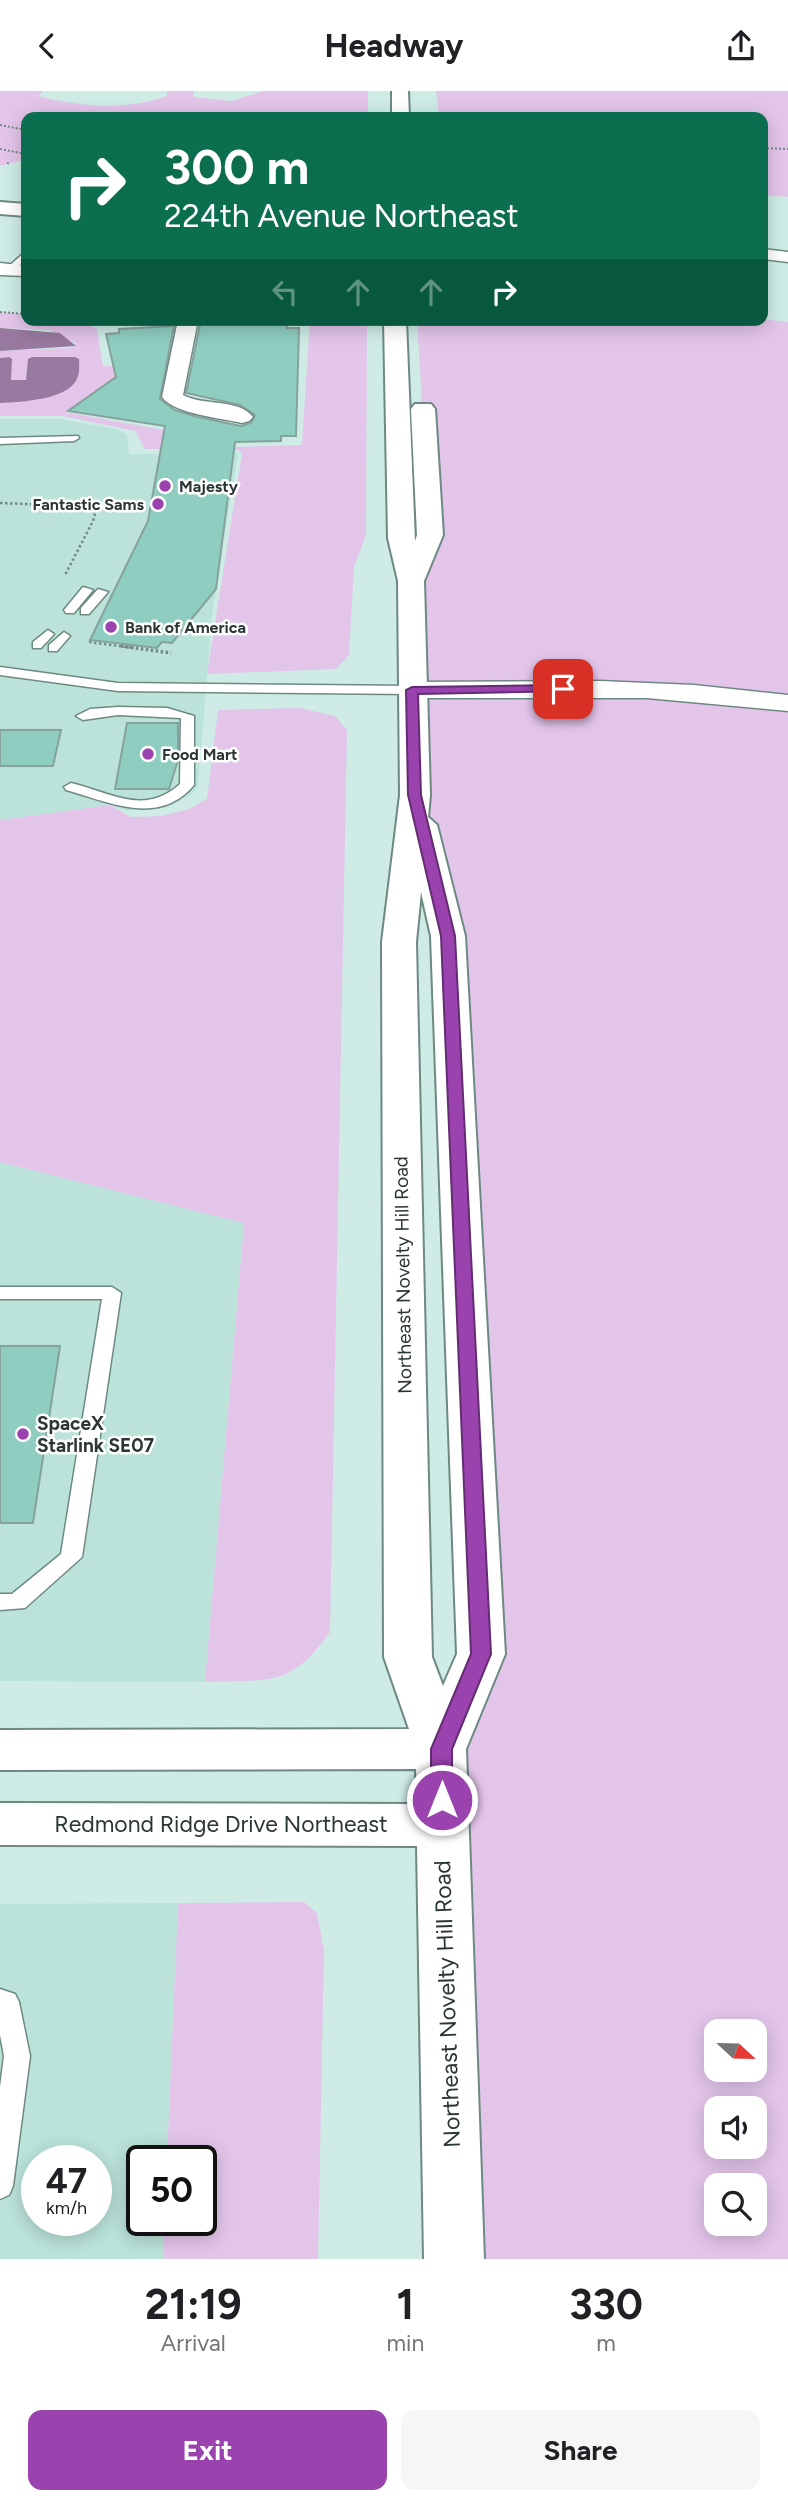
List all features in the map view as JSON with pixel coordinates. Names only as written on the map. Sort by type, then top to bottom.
[{"type":"main road","points":[[400,91],[401,112]]},
{"type":"main road","points":[[0,208],[21,210]]},
{"type":"main road","points":[[0,215],[21,217]]},
{"type":"main road","name":"Northeast Novelty Hill Road","points":[[395,326],[401,538],[411,581],[415,795],[399,942],[408,1657],[441,1749],[454,2259]]},
{"type":"main road","points":[[418,326],[419,347]]},
{"type":"main road","name":"Northeast Novelty Hill Road","points":[[411,581],[430,535],[421,387]]},
{"type":"main road","name":"Northeast Novelty Hill Road","points":[[415,795],[448,936],[481,1654],[441,1749]]},
{"type":"main road","points":[[0,1750],[441,1749]]},
{"type":"main road","name":"Redmond Ridge Drive Northeast","points":[[0,1824],[442,1825]]},
{"type":"street","points":[[768,255],[788,257]]},
{"type":"street","points":[[187,326],[172,397],[189,406],[230,412],[242,417]]},
{"type":"street","points":[[412,690],[648,689],[730,694],[788,703]]},
{"type":"lane","points":[[0,441],[74,438]]},
{"type":"lane","points":[[56,608],[73,589]]},
{"type":"lane","points":[[70,610],[87,590]]},
{"type":"lane","points":[[85,611],[102,592]]},
{"type":"lane","points":[[23,644],[48,634]]},
{"type":"lane","points":[[53,648],[64,636]]},
{"type":"lane","points":[[0,671],[118,687],[412,690]]},
{"type":"lane","points":[[71,787],[134,806],[172,800],[187,785],[186,761],[191,729],[187,716],[174,712],[97,712],[83,716]]},
{"type":"lane","points":[[0,1293],[112,1293],[71,1557],[17,1602],[0,1602]]},
{"type":"lane","points":[[0,2000],[6,2002],[17,2056],[0,2186]]},
{"type":"path","points":[[0,125],[21,129]]},
{"type":"path","points":[[768,148],[788,149]]},
{"type":"path","points":[[0,149],[21,153]]},
{"type":"path","points":[[0,312],[21,314]]},
{"type":"shaded area","points":[[0,91],[43,91],[38,96],[102,106],[150,101],[167,96],[167,91],[194,91],[193,97],[231,101],[263,91],[368,91],[368,112],[21,112],[21,160],[0,166]]},
{"type":"shaded area","points":[[436,91],[788,91],[788,197],[768,195],[768,112],[438,112]]},
{"type":"shaded area","points":[[0,312],[21,314],[21,326],[91,326],[97,329],[103,366],[119,366],[120,374],[65,412],[203,437],[234,447],[302,445],[310,326],[367,326],[366,535],[354,567],[349,655],[336,669],[207,674],[242,453],[238,450],[145,449],[135,431],[62,416],[0,416],[0,403],[37,399],[78,376],[79,359],[28,359],[26,380],[11,381],[9,357],[0,358],[0,351],[69,348],[75,346],[75,343],[49,330],[0,328]]},
{"type":"shaded area","points":[[768,320],[788,322],[788,2259],[454,2259],[442,1825],[481,1653],[448,936],[415,795],[411,581],[430,535],[417,326],[768,326]]},
{"type":"shaded area","points":[[0,328],[60,333],[76,346],[0,351]]},
{"type":"shaded area","points":[[32,357],[75,357],[79,359],[79,374],[74,384],[56,395],[0,403],[0,358],[12,359],[11,380],[26,380],[28,359]]},
{"type":"shaded area","points":[[0,419],[60,419],[117,429],[127,435],[129,454],[238,453],[212,615],[198,787],[192,794],[169,807],[127,811],[110,805],[0,820]]},
{"type":"shaded area","points":[[300,708],[335,716],[347,730],[330,1632],[316,1650],[290,1672],[262,1680],[205,1682],[244,1223],[0,1162],[0,820],[110,805],[131,817],[161,816],[189,809],[207,799],[218,710]]},
{"type":"shaded area","points":[[0,1162],[244,1222],[205,1682],[0,1681]]},
{"type":"shaded area","points":[[304,1902],[317,1913],[324,1951],[318,2259],[163,2259],[164,2236],[217,2236],[217,2145],[168,2145],[178,1903]]},
{"type":"shaded area","points":[[178,1903],[168,2145],[126,2145],[126,2236],[164,2236],[163,2259],[0,2259],[0,1904]]},
{"type":"building","points":[[174,326],[160,399],[175,410],[241,426],[251,423],[255,415],[240,405],[186,393],[200,326],[299,328],[296,436],[281,436],[281,441],[235,442],[216,589],[172,643],[162,642],[157,648],[90,640],[148,521],[165,426],[68,411],[116,377],[106,334],[119,333],[119,329]]},
{"type":"building","points":[[127,723],[178,723],[178,760],[169,789],[115,789]]},
{"type":"building","points":[[0,730],[61,730],[53,766],[0,766]]},
{"type":"building","name":"SpaceX Starlink SE07","points":[[0,1346],[60,1346],[33,1523],[0,1523]]},
{"type":"place","name":"Majesty","points":[[165,486]]},
{"type":"place","name":"Fantastic Sams","points":[[158,504]]},
{"type":"place","name":"Bank of America","points":[[111,627]]},
{"type":"place","name":"Food Mart","points":[[148,754]]},
{"type":"place","name":"SpaceX Starlink SE07","points":[[23,1434]]},
{"type":"route","points":[[442,1800],[441,1749],[481,1654],[448,936],[415,795],[412,690],[563,689]]}]
